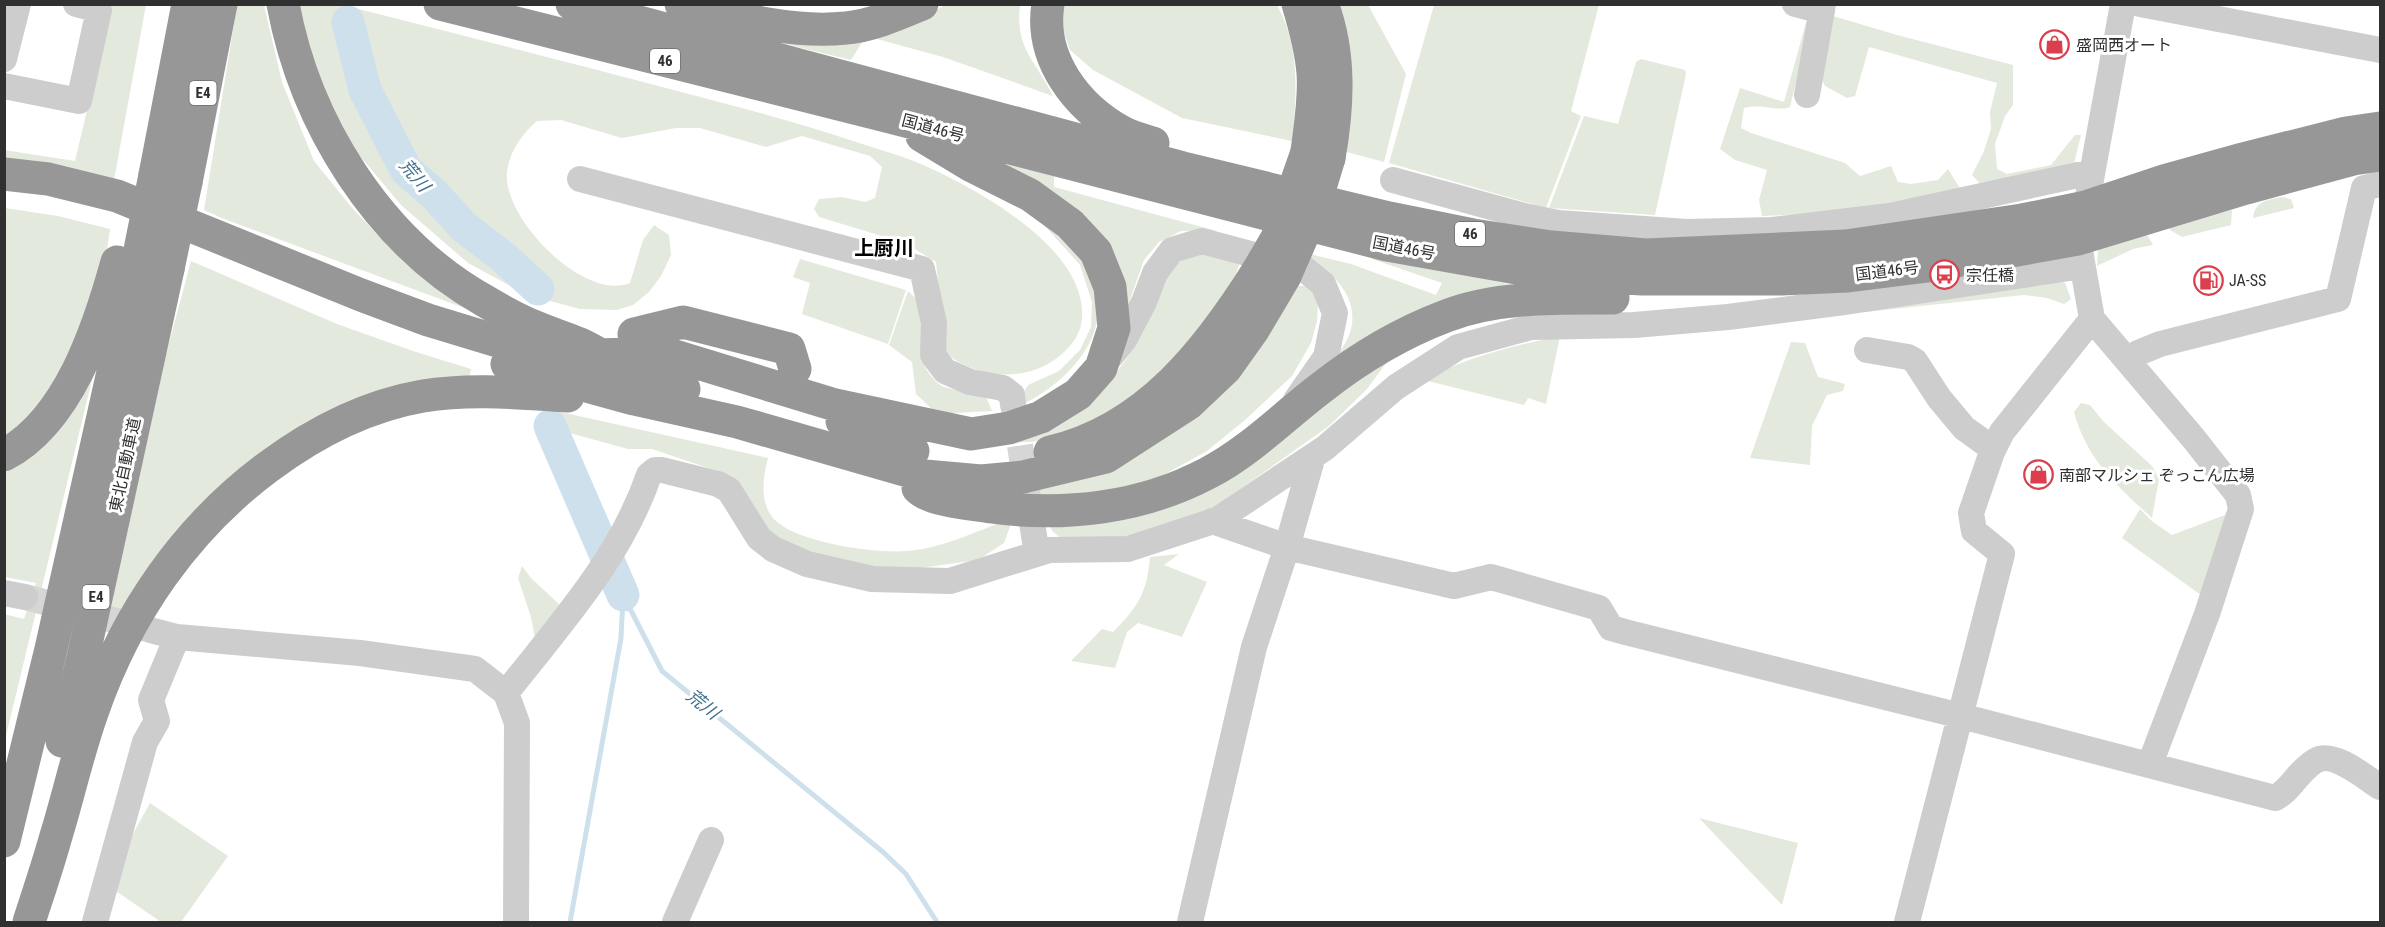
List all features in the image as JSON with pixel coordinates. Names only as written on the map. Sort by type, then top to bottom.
[{"type":"highway","name":"E4","points":[[159,175],[188,4]]},
{"type":"highway","name":"東北自動車道","points":[[4,841],[142,260],[159,175],[221,4]]},
{"type":"highway","name":"国道46号","points":[[440,4],[1387,245],[1545,273],[1642,279],[1781,279],[1848,276],[2080,252],[2246,188],[2353,159],[2380,155]]},
{"type":"highway","name":"国道46号","points":[[572,4],[1183,168],[1389,218],[1473,235],[1551,247],[1646,255],[1846,246],[1926,236],[2086,207],[2231,162],[2346,133],[2380,128]]},
{"type":"highway","points":[[681,4],[797,29],[847,28],[895,15],[922,4]]},
{"type":"highway","points":[[1048,4],[1046,19],[1050,47],[1062,75],[1080,101],[1101,119],[1124,134],[1158,145],[1183,168]]},
{"type":"highway","points":[[4,174],[48,180],[117,195],[361,294],[476,335],[517,347],[562,356],[665,353],[829,409],[910,447],[925,476],[981,481],[1023,477],[1106,457],[1188,404],[1226,368],[1253,330],[1272,272],[1312,214],[1318,155],[1312,110],[1313,74],[1308,38],[1298,4]]},
{"type":"highway","points":[[1318,155],[1336,120],[1336,75],[1332,29],[1322,4]]},
{"type":"highway","points":[[283,5],[304,84],[317,115],[357,184],[432,264],[483,301],[536,328],[567,338],[602,354],[644,379],[910,447]]},
{"type":"highway","points":[[4,192],[47,198],[86,207],[194,246],[408,333],[541,375],[737,422],[851,455],[910,447],[1009,428],[1041,417],[1078,394],[1101,368],[1114,328],[1110,287],[1096,252],[1070,224],[1030,195],[969,165],[890,117]]},
{"type":"highway","points":[[4,454],[29,437],[47,420],[63,398],[93,334],[109,291],[142,260],[159,175]]},
{"type":"highway","name":"東北自動車道","points":[[16,922],[83,658],[142,260]]},
{"type":"highway","points":[[910,447],[922,493],[960,502],[1013,510],[1062,512],[1106,507],[1140,499],[1209,473],[1365,356],[1404,334],[1448,315],[1500,303],[1547,298],[1638,297],[1781,279]]},
{"type":"highway","points":[[602,354],[634,334],[697,343],[795,369],[829,409]]},
{"type":"highway","points":[[29,922],[93,710],[111,666],[137,614],[170,564],[210,516],[233,494],[319,432],[369,410],[397,402],[452,392],[487,391],[634,399]]},
{"type":"street","points":[[4,59],[18,4]]},
{"type":"street","points":[[4,86],[79,101],[99,10],[76,4]]},
{"type":"street","points":[[1795,4],[1823,8],[1807,95]]},
{"type":"street","points":[[2123,4],[2092,172],[2080,252],[2092,319],[2194,439],[2238,495],[2241,509],[2207,614],[2150,764]]},
{"type":"street","points":[[2140,4],[2380,50]]},
{"type":"street","points":[[1394,180],[1558,224],[1687,232],[1772,230],[1890,216],[2092,172]]},
{"type":"street","points":[[580,179],[922,270],[934,323],[933,355],[945,371],[970,382],[1003,388],[1012,395],[1013,405]]},
{"type":"street","points":[[2127,360],[2160,344],[2338,299],[2372,186]]},
{"type":"street","points":[[1101,368],[1124,340],[1144,302],[1155,273],[1172,250],[1202,241],[1303,268],[1323,284],[1335,313],[1326,357],[1282,420]]},
{"type":"street","points":[[506,693],[596,578],[621,539],[649,475],[655,470],[718,484],[729,490],[759,538],[773,549],[807,564],[872,579],[950,581],[1049,550],[1128,549],[1212,521],[1313,456],[1396,387],[1458,347],[1531,327],[1634,325],[1728,317],[1844,302],[2080,252]]},
{"type":"street","points":[[1907,922],[2002,554],[1974,531],[1971,513],[1993,449],[2002,432],[2092,319]]},
{"type":"street","points":[[1867,350],[1908,357],[1916,361],[1939,399],[1964,428],[1993,449]]},
{"type":"street","points":[[1190,922],[1254,647],[1287,547],[1313,456]]},
{"type":"street","points":[[1212,521],[1287,547],[1454,586],[1491,577],[1599,608],[1611,628],[1625,632],[2150,764],[2275,798],[2284,793],[2317,759],[2328,757],[2343,763],[2380,787]]},
{"type":"street","points":[[1032,523],[1036,554]]},
{"type":"street","points":[[150,630],[177,637],[360,654],[476,669],[506,693],[517,723],[516,922]]},
{"type":"street","points":[[95,922],[145,742],[157,721],[151,700],[177,637]]},
{"type":"street","points":[[675,922],[711,840]]},
{"type":"shaded area","points":[[112,5],[146,5],[114,180],[5,161],[4,150],[75,161]]},
{"type":"shaded area","points":[[237,5],[264,5],[282,82],[314,161],[353,209],[391,249],[467,309],[204,210]]},
{"type":"shaded area","points":[[295,5],[343,5],[750,110],[835,135],[923,165],[1004,209],[1050,248],[1068,270],[1079,293],[1082,318],[1079,333],[1068,349],[1051,362],[1021,373],[989,373],[958,362],[945,352],[936,262],[905,243],[819,217],[814,209],[819,199],[842,197],[865,202],[875,198],[882,167],[870,156],[802,136],[766,147],[700,128],[676,128],[622,138],[561,120],[537,121],[522,137],[511,157],[507,172],[509,191],[518,211],[549,252],[591,280],[611,286],[630,283],[643,240],[654,225],[669,235],[671,255],[661,276],[649,292],[633,305],[617,310],[580,309],[527,295],[468,263],[401,205],[355,150],[315,80]]},
{"type":"shaded area","points":[[945,5],[1020,5],[1019,20],[1023,43],[1053,96],[943,57],[866,36],[851,60],[769,40],[926,16]]},
{"type":"shaded area","points":[[1063,5],[1277,5],[1290,37],[1295,71],[1292,141],[1182,118],[1093,70],[1070,50],[1060,21]]},
{"type":"shaded area","points":[[1335,5],[1368,5],[1406,74],[1384,162],[1339,150]]},
{"type":"shaded area","points":[[1434,5],[1599,5],[1571,111],[1581,116],[1546,208],[1389,163]]},
{"type":"shaded area","points":[[1833,16],[2013,65],[2013,105],[2005,116],[1995,144],[1997,169],[2007,174],[2051,165],[2075,135],[2081,135],[2074,164],[1985,189],[1972,175],[1984,151],[1991,129],[1990,112],[1997,83],[1869,47],[1855,96],[1847,98],[1825,86],[1819,72]]},
{"type":"shaded area","points":[[1807,19],[1810,25],[1790,107],[1781,109],[1757,106],[1744,108],[1741,128],[1845,163],[1860,176],[1891,166],[1898,182],[1911,184],[1938,180],[1948,169],[1961,190],[1960,193],[1829,213],[1762,216],[1759,200],[1767,170],[1735,160],[1720,149],[1740,88],[1784,102]]},
{"type":"shaded area","points":[[1641,59],[1685,70],[1686,74],[1655,215],[1549,208],[1584,116],[1618,124],[1636,62]]},
{"type":"shaded area","points":[[971,153],[1054,173],[1054,187],[1217,231],[1181,231],[1159,242],[1144,260],[1126,311],[1114,263]]},
{"type":"shaded area","points":[[2282,197],[2291,199],[2294,208],[2253,218],[2259,205],[2267,200]]},
{"type":"shaded area","points":[[5,208],[58,216],[110,229],[106,256],[77,340],[47,401],[5,440]]},
{"type":"shaded area","points":[[2232,210],[2231,225],[2182,237],[2170,230],[2168,225]]},
{"type":"shaded area","points":[[1035,215],[1043,216],[1085,265],[1097,295],[1097,321],[1085,351],[1074,365],[1049,388],[1021,405],[1021,397],[1028,385],[1059,371],[1080,350],[1091,327],[1092,302],[1080,265]]},
{"type":"shaded area","points":[[2132,233],[2148,236],[2153,245],[2133,249],[2097,266],[2098,250]]},
{"type":"shaded area","points":[[1204,253],[1240,262],[1229,294],[1141,397],[1079,430],[1032,442],[980,443],[1114,376],[1134,348],[1172,264],[1185,257]]},
{"type":"shaded area","points":[[1310,254],[1351,264],[1436,295],[1442,283],[1372,259],[1372,254],[1512,285],[1333,362],[1350,334],[1352,313],[1350,302],[1340,284],[1306,257]]},
{"type":"shaded area","points":[[800,259],[906,290],[888,344],[802,314],[810,283],[793,277]]},
{"type":"shaded area","points":[[191,261],[337,324],[471,369],[468,383],[232,475],[176,531],[99,642],[161,373]]},
{"type":"shaded area","points":[[2061,281],[2065,283],[2071,299],[2064,304],[2047,298],[2024,295],[1865,312],[1867,310]]},
{"type":"shaded area","points":[[1309,285],[1318,303],[1317,321],[1311,343],[1292,376],[1245,420],[1207,451],[1147,484],[1050,500],[985,489],[1042,486],[1299,286]]},
{"type":"shaded area","points":[[908,291],[916,299],[923,314],[921,354],[929,373],[944,387],[985,394],[992,411],[937,414],[916,394],[912,362],[889,345]]},
{"type":"shaded area","points":[[1560,336],[1546,404],[1528,398],[1524,405],[1424,380],[1490,353]]},
{"type":"shaded area","points":[[1791,342],[1805,343],[1818,377],[1845,384],[1843,391],[1827,395],[1812,426],[1810,465],[1750,458]]},
{"type":"shaded area","points":[[1390,358],[1367,389],[1329,426],[1212,509],[1127,540],[1064,540],[1053,532],[1047,521],[1106,518],[1309,414]]},
{"type":"shaded area","points":[[97,359],[5,740],[4,614],[24,619],[36,583],[5,577],[5,473],[40,449]]},
{"type":"shaded area","points":[[2081,403],[2090,405],[2104,422],[2152,466],[2159,479],[2152,518],[2115,483],[2095,458],[2074,412]]},
{"type":"shaded area","points":[[556,411],[768,458],[764,498],[769,513],[784,527],[836,545],[876,550],[919,550],[970,535],[1007,520],[1011,524],[1004,543],[978,560],[913,569],[862,566],[800,550],[768,532],[717,471],[652,449],[628,449],[559,430]]},
{"type":"shaded area","points":[[2140,509],[2153,522],[2172,535],[2230,513],[2205,598],[2122,538]]},
{"type":"shaded area","points":[[1179,554],[1164,565],[1207,582],[1182,637],[1138,623],[1127,632],[1115,668],[1071,661],[1102,629],[1113,632],[1129,615],[1144,590],[1150,557]]},
{"type":"shaded area","points":[[522,566],[531,578],[560,605],[535,639],[531,617],[518,578]]},
{"type":"shaded area","points":[[150,803],[228,856],[181,922],[161,922],[110,887],[129,841]]},
{"type":"shaded area","points":[[1699,818],[1798,843],[1782,905]]},
{"type":"waterway","name":"荒川","points":[[348,22],[365,90],[406,170],[434,194],[464,227],[503,257],[538,289]]},
{"type":"waterway","name":"荒川","points":[[550,426],[623,595]]},
{"type":"waterway","name":"荒川","points":[[623,595],[662,671],[883,852],[906,874],[937,922]]},
{"type":"waterway","points":[[570,922],[621,638],[623,597]]},
{"type":"tunnel","points":[[1014,407],[1032,523]]},
{"type":"tunnel","points":[[25,597],[147,629]]},
{"type":"place","name":"盛岡西オート","points":[[2055,45]]},
{"type":"place","name":"宗任橋","points":[[1945,275]]},
{"type":"place","name":"JA-SS","points":[[2208,280]]},
{"type":"place","name":"南部マルシェ ぞっこん広場","points":[[2038,475]]},
{"type":"district","name":"上厨川","points":[[884,248]]}]
